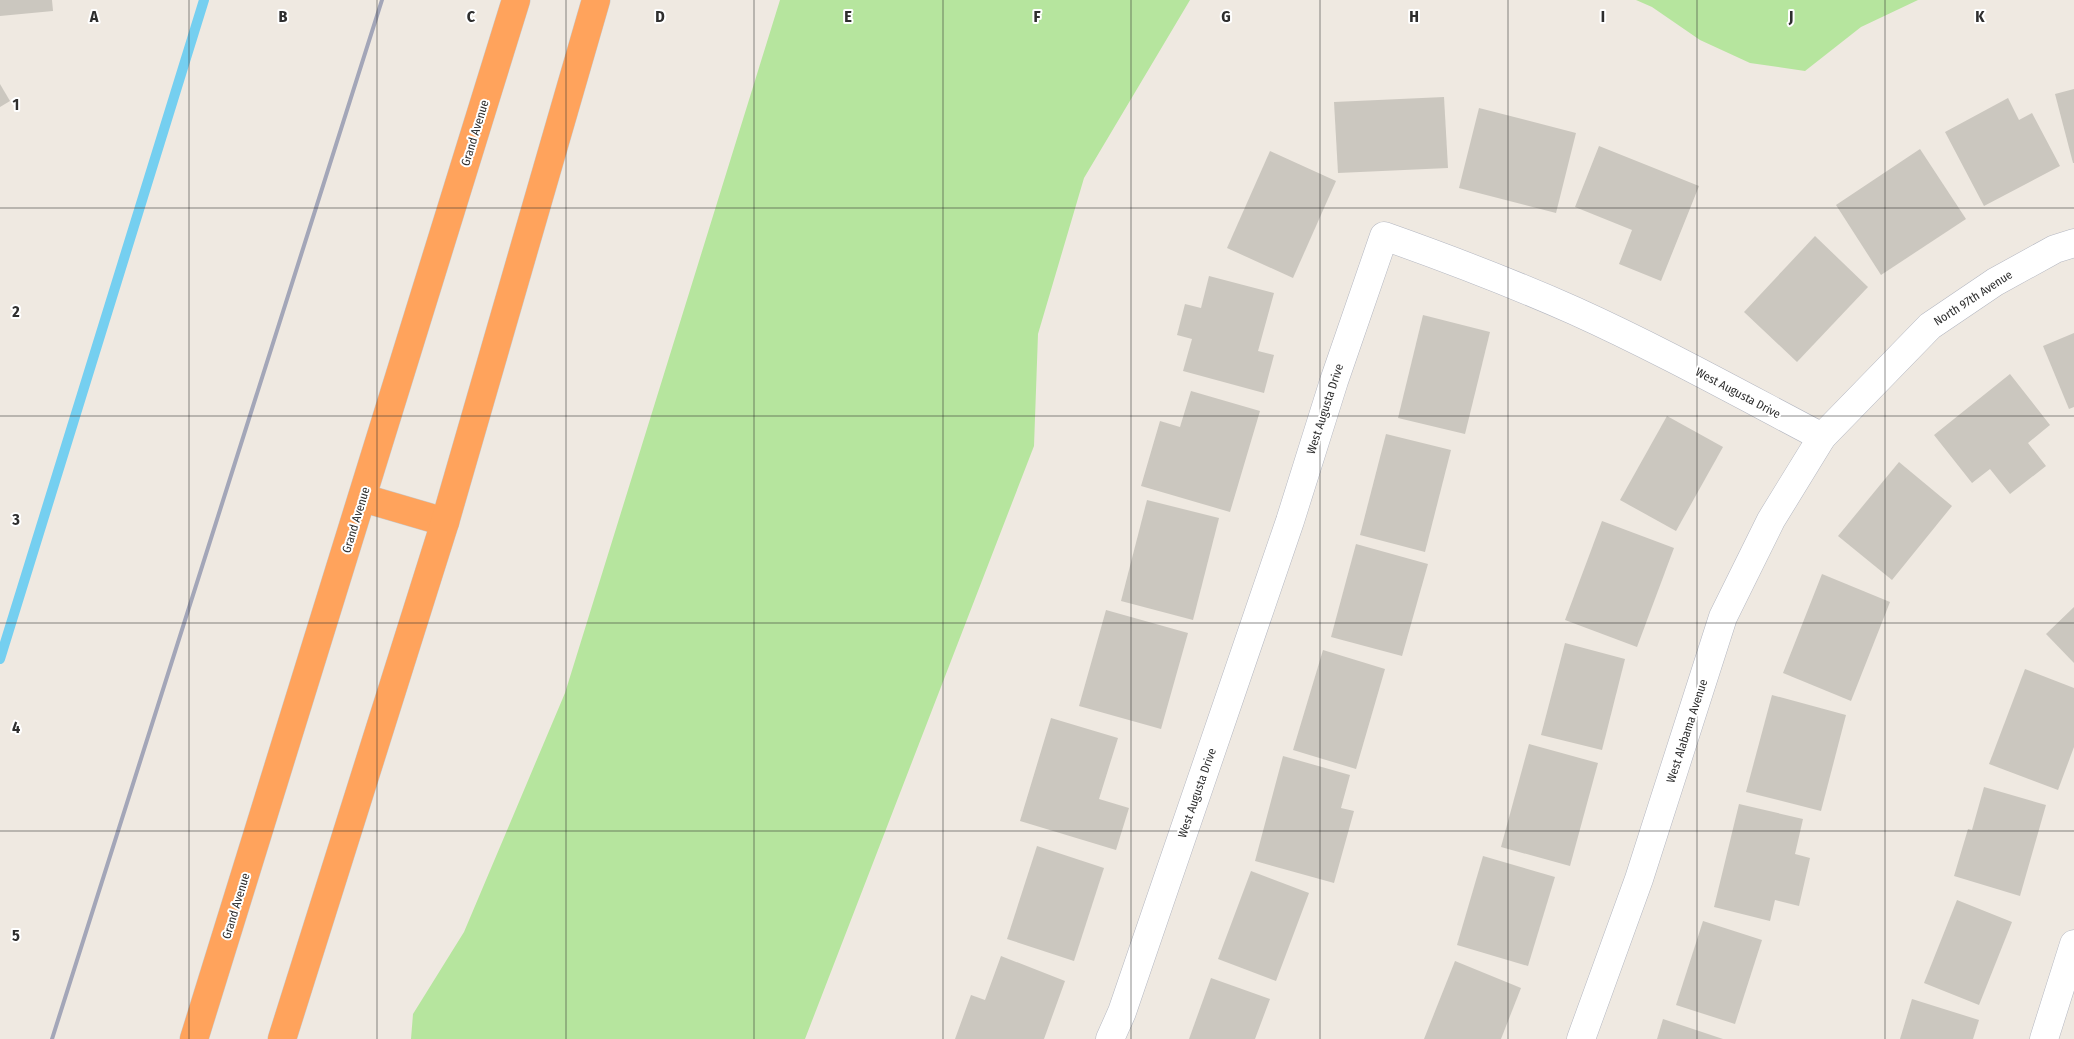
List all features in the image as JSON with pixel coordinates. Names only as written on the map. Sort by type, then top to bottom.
[{"type":"highway","name":"Grand Avenue","points":[[194,1039],[516,0]]},
{"type":"highway","points":[[282,1039],[445,522],[596,0]]},
{"type":"highway","points":[[363,498],[445,522]]},
{"type":"street","name":"West Augusta Drive","points":[[1110,1039],[1122,1012],[1290,521],[1334,381],[1384,236],[1477,269],[1576,312],[1658,351],[1822,437]]},
{"type":"street","name":"North 97th Avenue","points":[[1822,437],[1930,326],[1994,282],[2055,249],[2074,243]]},
{"type":"street","name":"West Alabama Avenue","points":[[1581,1039],[1639,879],[1723,617],[1771,520],[1822,437]]},
{"type":"street","points":[[2044,1039],[2074,944]]},
{"type":"green space","points":[[780,0],[1190,0],[1084,178],[1038,334],[1034,446],[805,1039],[411,1039],[413,1014],[464,932],[565,693]]},
{"type":"green space","points":[[1636,0],[1918,0],[1861,27],[1805,71],[1750,63],[1700,40],[1652,7]]},
{"type":"building","points":[[0,0],[52,0],[53,11],[0,16]]},
{"type":"building","points":[[0,84],[10,101],[0,107]]},
{"type":"building","points":[[2074,89],[2074,163],[2073,163],[2055,94]]},
{"type":"building","points":[[1444,97],[1448,168],[1338,173],[1334,102]]},
{"type":"building","points":[[2008,98],[2019,120],[2032,113],[2060,166],[1984,206],[1945,132]]},
{"type":"building","points":[[1479,108],[1576,133],[1556,213],[1459,188]]},
{"type":"building","points":[[1599,146],[1699,186],[1661,281],[1619,264],[1632,230],[1575,207]]},
{"type":"building","points":[[1920,149],[1966,219],[1881,275],[1836,205]]},
{"type":"building","points":[[1270,151],[1336,181],[1293,278],[1227,248]]},
{"type":"building","points":[[1815,236],[1868,287],[1797,362],[1744,312]]},
{"type":"building","points":[[1209,276],[1274,293],[1258,351],[1274,355],[1264,393],[1183,371],[1192,339],[1177,335],[1185,304],[1201,308]]},
{"type":"building","points":[[1423,315],[1490,332],[1465,434],[1398,418]]},
{"type":"building","points":[[2074,333],[2074,407],[2069,409],[2043,346]]},
{"type":"building","points":[[2010,374],[2050,425],[2028,443],[2046,466],[2010,494],[1990,469],[1972,483],[1934,435]]},
{"type":"building","points":[[1191,391],[1260,411],[1230,512],[1141,486],[1160,421],[1180,427]]},
{"type":"building","points":[[1667,416],[1723,447],[1676,531],[1620,500]]},
{"type":"building","points":[[1386,434],[1451,450],[1425,552],[1360,535]]},
{"type":"building","points":[[1899,462],[1952,506],[1892,580],[1838,536]]},
{"type":"building","points":[[1147,500],[1219,518],[1193,620],[1121,601]]},
{"type":"building","points":[[1602,521],[1674,548],[1637,647],[1565,620]]},
{"type":"building","points":[[1356,544],[1428,564],[1402,656],[1331,637]]},
{"type":"building","points":[[1822,574],[1890,602],[1851,701],[1783,673]]},
{"type":"building","points":[[2074,607],[2074,663],[2046,634]]},
{"type":"building","points":[[1106,610],[1188,633],[1161,729],[1079,706]]},
{"type":"building","points":[[1565,643],[1625,659],[1602,750],[1541,735]]},
{"type":"building","points":[[1323,650],[1385,669],[1356,769],[1293,750]]},
{"type":"building","points":[[2025,669],[2074,688],[2074,747],[2058,790],[1989,764]]},
{"type":"building","points":[[1772,695],[1846,715],[1821,811],[1746,792]]},
{"type":"building","points":[[1051,718],[1118,738],[1099,799],[1129,808],[1116,850],[1020,821]]},
{"type":"building","points":[[1529,744],[1598,763],[1570,866],[1501,847]]},
{"type":"building","points":[[1283,756],[1350,775],[1341,808],[1354,811],[1334,883],[1255,861]]},
{"type":"building","points":[[1984,787],[2046,805],[2020,896],[1954,876],[1968,829],[1972,830]]},
{"type":"building","points":[[1739,804],[1803,819],[1795,854],[1810,858],[1799,906],[1775,900],[1770,921],[1714,907]]},
{"type":"building","points":[[1037,846],[1104,868],[1074,961],[1007,939]]},
{"type":"building","points":[[1483,856],[1555,877],[1528,966],[1457,945]]},
{"type":"building","points":[[1251,871],[1309,893],[1276,981],[1218,959]]},
{"type":"building","points":[[1957,900],[2012,922],[1979,1005],[1924,983]]},
{"type":"building","points":[[1703,921],[1762,940],[1735,1024],[1676,1005]]},
{"type":"building","points":[[1001,956],[1065,981],[1044,1039],[955,1039],[971,995],[985,1000]]},
{"type":"building","points":[[1455,961],[1521,988],[1501,1039],[1424,1039]]},
{"type":"building","points":[[1211,978],[1270,999],[1255,1039],[1189,1039]]},
{"type":"building","points":[[1912,999],[1979,1020],[1973,1039],[1900,1039]]},
{"type":"building","points":[[1663,1019],[1723,1039],[1657,1039]]},
{"type":"waterway","points":[[0,659],[204,0]]},
{"type":"railway","points":[[52,1039],[382,0]]}]
